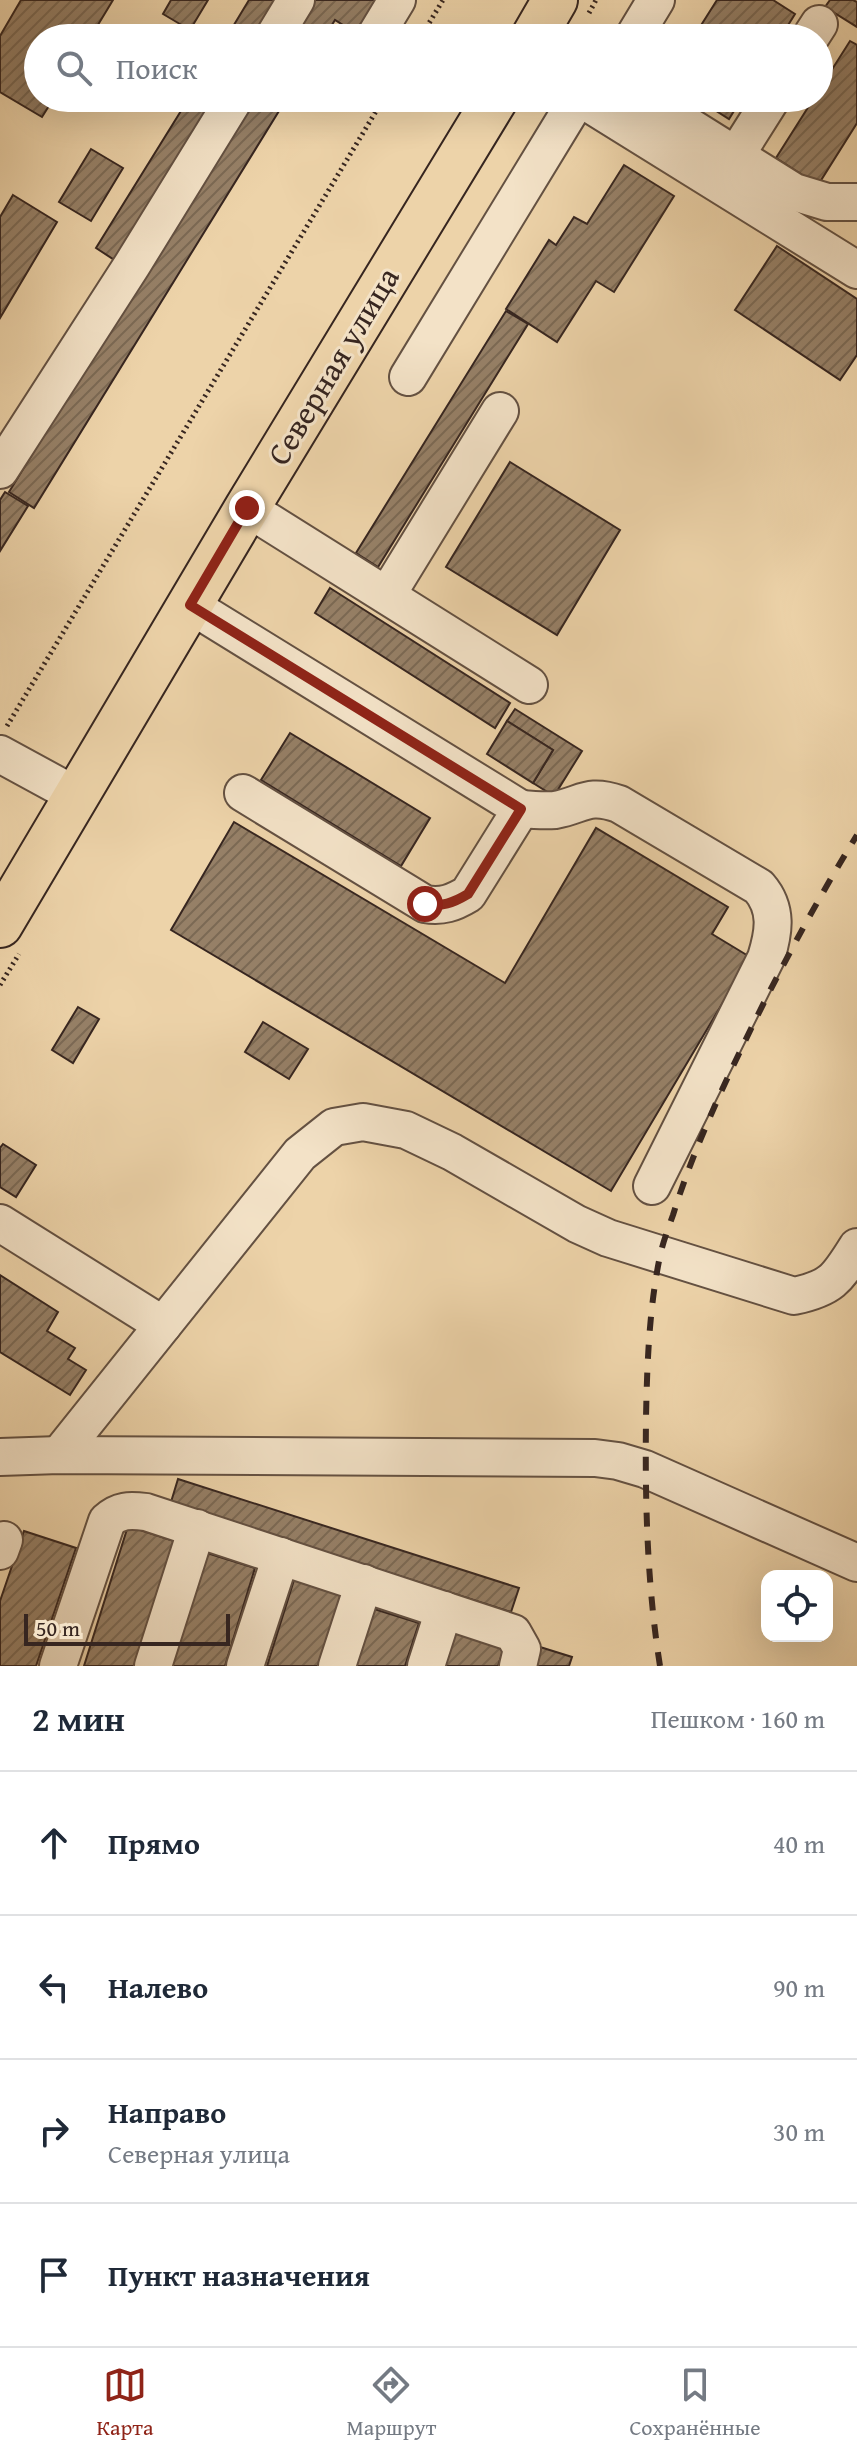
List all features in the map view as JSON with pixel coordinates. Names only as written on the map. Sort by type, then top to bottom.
[{"type":"main road","name":"Северная улица","points":[[0,925],[247,508],[487,112]]},
{"type":"lane","points":[[281,24],[296,0]]},
{"type":"lane","points":[[382,24],[397,0]]},
{"type":"lane","points":[[641,24],[656,0]]},
{"type":"lane","points":[[0,470],[226,112]]},
{"type":"lane","points":[[408,377],[570,112]]},
{"type":"lane","points":[[602,112],[857,270]]},
{"type":"lane","points":[[667,112],[803,195],[827,202],[857,202]]},
{"type":"lane","points":[[736,155],[763,112]]},
{"type":"lane","points":[[387,595],[500,411]]},
{"type":"lane","points":[[247,508],[529,685]]},
{"type":"lane","points":[[190,605],[521,809],[552,810],[587,799],[603,798],[619,804],[759,887],[772,911],[774,934],[766,958],[652,1186]]},
{"type":"lane","points":[[0,754],[77,796]]},
{"type":"lane","points":[[243,793],[425,904],[439,906],[455,902],[468,894],[521,809]]},
{"type":"lane","points":[[59,1455],[300,1154],[334,1127],[363,1122],[406,1130],[608,1238],[794,1296],[818,1291],[839,1276],[857,1247]]},
{"type":"lane","points":[[0,1223],[163,1325]]},
{"type":"lane","points":[[0,1457],[595,1458],[645,1469],[857,1563]]},
{"type":"lane","points":[[58,1666],[107,1521],[117,1512],[131,1510],[197,1528],[513,1633],[522,1649],[518,1666]]},
{"type":"lane","points":[[153,1666],[197,1528]]},
{"type":"lane","points":[[245,1666],[281,1556]]},
{"type":"lane","points":[[337,1666],[364,1583]]},
{"type":"lane","points":[[426,1666],[444,1610]]},
{"type":"path","points":[[428,24],[443,0]]},
{"type":"path","points":[[0,737],[376,112]]},
{"type":"building","points":[[21,0],[113,0],[98,24],[24,24],[24,106],[0,92],[0,36]]},
{"type":"building","points":[[171,0],[208,0],[194,24],[180,24],[163,14]]},
{"type":"building","points":[[249,0],[277,0],[262,24],[234,24]]},
{"type":"building","points":[[311,0],[378,0],[363,24],[341,24],[335,20],[333,24],[296,24]]},
{"type":"building","points":[[717,0],[773,0],[795,14],[789,24],[702,24]]},
{"type":"building","points":[[830,0],[857,2],[857,27],[825,7]]},
{"type":"building","points":[[850,41],[857,45],[857,123],[818,185],[776,158],[805,112],[833,112],[833,68]]},
{"type":"building","points":[[180,112],[208,112],[116,261],[96,248]]},
{"type":"building","points":[[242,112],[278,112],[34,508],[9,492]]},
{"type":"building","points":[[718,112],[733,112],[729,119]]},
{"type":"building","points":[[91,149],[123,168],[91,221],[59,202]]},
{"type":"building","points":[[624,165],[674,196],[614,292],[596,281],[557,342],[506,309],[549,240],[556,245],[574,217],[587,224]]},
{"type":"building","points":[[13,195],[57,222],[0,318],[0,217]]},
{"type":"building","points":[[777,246],[857,299],[857,355],[840,380],[735,310]]},
{"type":"building","points":[[506,311],[528,324],[378,567],[356,553]]},
{"type":"building","points":[[510,462],[620,530],[557,635],[446,567]]},
{"type":"building","points":[[5,492],[28,506],[0,551],[0,500]]},
{"type":"building","points":[[330,588],[510,703],[495,728],[315,613]]},
{"type":"building","points":[[515,709],[582,751],[554,796],[533,783],[553,750],[507,721]]},
{"type":"building","points":[[507,721],[553,750],[533,783],[487,754]]},
{"type":"building","points":[[290,733],[430,818],[401,866],[261,780]]},
{"type":"building","points":[[234,822],[505,983],[596,828],[728,907],[712,934],[750,957],[611,1191],[171,930]]},
{"type":"building","points":[[78,1007],[99,1019],[73,1063],[52,1050]]},
{"type":"building","points":[[263,1022],[308,1049],[289,1079],[245,1052]]},
{"type":"building","points":[[3,1144],[36,1165],[16,1197],[0,1187],[0,1148]]},
{"type":"building","points":[[0,1275],[58,1312],[47,1331],[75,1348],[68,1359],[86,1370],[70,1395],[0,1352]]},
{"type":"building","points":[[178,1479],[519,1588],[511,1612],[171,1502]]},
{"type":"building","points":[[128,1526],[174,1541],[134,1666],[84,1666]]},
{"type":"building","points":[[24,1531],[76,1548],[36,1666],[0,1666],[0,1601]]},
{"type":"building","points":[[207,1553],[255,1568],[225,1666],[172,1666]]},
{"type":"building","points":[[294,1580],[341,1595],[318,1666],[267,1666]]},
{"type":"building","points":[[371,1608],[419,1623],[405,1666],[353,1666]]},
{"type":"building","points":[[456,1632],[504,1648],[498,1666],[445,1666]]},
{"type":"building","points":[[540,1647],[572,1657],[569,1666],[533,1666]]},
{"type":"railway","points":[[660,1666],[650,1574],[646,1450],[649,1337],[661,1251],[683,1184],[714,1107],[802,929],[857,835]]},
{"type":"route","points":[[247,508],[190,605],[521,809],[468,894],[455,902],[439,906],[425,904]]}]
